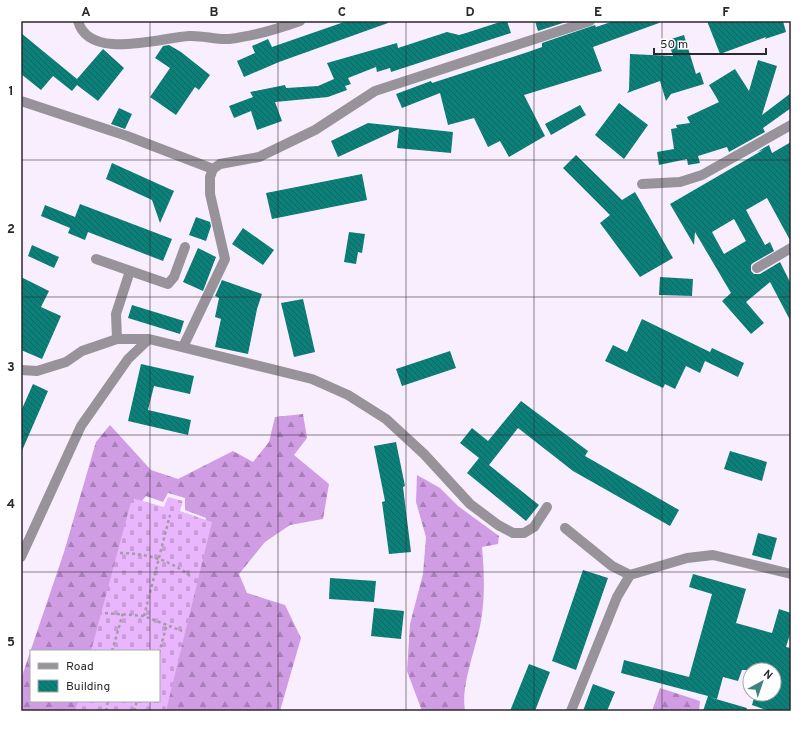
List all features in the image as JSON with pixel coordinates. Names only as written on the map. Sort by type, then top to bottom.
[{"type":"street","points":[[78,21],[80,31],[90,39],[128,45],[190,36],[229,39],[300,21]]},
{"type":"street","points":[[183,347],[225,259],[210,194],[210,177],[213,169],[220,164],[259,157],[315,130],[375,91],[590,21]]},
{"type":"street","points":[[21,101],[126,136],[213,169]]},
{"type":"street","points":[[642,184],[680,182],[702,175],[791,125]]},
{"type":"street","points":[[96,259],[168,284],[174,277],[185,247]]},
{"type":"street","points":[[757,268],[791,248]]},
{"type":"street","points":[[117,339],[116,314],[130,271]]},
{"type":"street","points":[[21,370],[37,371],[66,362],[82,350],[117,339],[149,339],[312,379],[348,395],[386,419],[424,454],[470,504],[498,525],[513,533],[524,533],[534,527],[546,507]]},
{"type":"street","points":[[21,556],[81,426],[128,359],[149,339]]},
{"type":"street","points":[[565,528],[612,566],[630,575]]},
{"type":"street","points":[[571,711],[617,597],[630,575],[687,558],[713,555],[791,574]]},
{"type":"path","points":[[144,616],[170,515]]},
{"type":"path","points":[[120,553],[133,553],[158,558],[190,576]]},
{"type":"path","points":[[105,613],[123,613],[144,616],[182,631]]},
{"type":"path","points":[[112,650],[123,613]]},
{"type":"path","points":[[160,650],[167,624]]},
{"type":"green space","points":[[303,414],[307,438],[294,455],[329,484],[323,519],[290,525],[265,542],[239,574],[247,593],[285,605],[301,638],[280,711],[157,711],[197,562],[206,518],[185,510],[185,498],[168,493],[163,502],[146,496],[132,513],[95,650],[31,650],[64,552],[96,442],[110,425],[151,470],[178,479],[233,451],[253,462],[269,442],[275,417]]},
{"type":"green space","points":[[417,475],[440,488],[458,506],[499,536],[498,544],[482,547],[484,580],[483,606],[480,625],[467,676],[464,700],[465,711],[422,711],[407,671],[410,624],[423,574],[426,537],[416,502]]},
{"type":"green space","points":[[168,497],[183,501],[180,511],[212,522],[166,711],[75,711],[78,702],[160,702],[160,650],[91,650],[132,498],[164,507]]},
{"type":"green space","points":[[30,652],[30,702],[81,702],[79,711],[21,711],[21,679]]},
{"type":"green space","points":[[660,688],[700,701],[699,711],[652,711]]},
{"type":"building","points":[[347,21],[388,21],[388,23],[279,62],[244,77],[237,61],[255,53],[252,46],[268,39],[272,47]]},
{"type":"building","points":[[507,21],[511,33],[391,72],[390,68],[377,72],[376,67],[348,78],[351,84],[345,86],[347,90],[328,97],[275,102],[282,121],[257,130],[251,111],[234,118],[229,106],[253,97],[250,92],[285,85],[286,88],[318,86],[334,79],[327,63],[397,43],[398,48],[447,32],[459,35]]},
{"type":"building","points":[[535,21],[569,21],[538,31]]},
{"type":"building","points":[[614,21],[659,21],[659,23],[593,47],[602,71],[524,95],[545,136],[509,157],[500,141],[488,147],[474,118],[448,125],[440,93],[402,108],[396,94],[431,81],[432,83],[528,52],[542,47],[542,43],[595,25],[596,27]]},
{"type":"building","points":[[707,21],[783,21],[786,32],[765,39],[766,37],[720,54]]},
{"type":"building","points":[[21,33],[77,79],[103,49],[124,68],[98,101],[77,85],[72,91],[53,76],[41,90],[21,74]]},
{"type":"building","points":[[684,35],[696,74],[700,72],[704,84],[671,94],[666,101],[660,81],[627,93],[629,90],[630,54],[673,56],[668,40]]},
{"type":"building","points":[[169,45],[181,52],[210,75],[199,90],[195,87],[176,115],[150,97],[170,68],[155,58],[163,46]]},
{"type":"building","points":[[758,60],[777,66],[762,115],[791,93],[791,108],[763,128],[765,132],[729,152],[727,147],[698,156],[700,163],[688,165],[687,159],[659,165],[657,152],[674,149],[671,129],[677,128],[676,125],[690,123],[687,117],[719,102],[709,85],[735,69],[749,91]]},
{"type":"building","points":[[619,103],[648,125],[624,159],[595,135]]},
{"type":"building","points":[[580,105],[586,115],[551,135],[545,124]]},
{"type":"building","points":[[119,108],[132,114],[125,129],[111,124]]},
{"type":"building","points":[[368,123],[453,132],[451,153],[397,148],[399,129],[338,157],[331,141]]},
{"type":"building","points":[[791,142],[791,242],[767,198],[746,210],[765,245],[770,242],[774,251],[753,263],[751,265],[751,271],[754,274],[760,274],[780,262],[791,284],[791,322],[770,282],[746,302],[764,323],[751,334],[722,301],[731,293],[695,232],[694,245],[670,204],[763,150],[757,152],[769,145],[772,153]],"holes":[[[734,219],[746,241],[724,254],[712,232]]]},
{"type":"building","points":[[576,155],[622,200],[635,192],[673,258],[640,277],[600,223],[610,215],[563,168]]},
{"type":"building","points":[[112,163],[174,191],[160,223],[152,200],[106,179]]},
{"type":"building","points":[[362,174],[367,200],[272,219],[266,193]]},
{"type":"building","points":[[80,204],[172,239],[163,261],[88,232],[85,240],[68,233],[70,228],[41,216],[45,205],[75,217]]},
{"type":"building","points":[[196,217],[210,222],[211,226],[206,241],[189,235]]},
{"type":"building","points":[[243,228],[274,250],[263,265],[232,244]]},
{"type":"building","points":[[349,232],[365,234],[362,253],[358,252],[356,264],[344,262]]},
{"type":"building","points":[[32,245],[59,257],[54,268],[28,256]]},
{"type":"building","points":[[198,248],[216,257],[203,291],[183,282]]},
{"type":"building","points":[[21,277],[49,291],[41,307],[61,316],[42,359],[21,350]]},
{"type":"building","points":[[660,277],[693,279],[692,296],[659,295]]},
{"type":"building","points":[[222,280],[262,294],[257,309],[248,354],[215,347],[221,319],[215,317],[219,298],[215,296]]},
{"type":"building","points":[[303,299],[315,352],[294,357],[281,303]]},
{"type":"building","points":[[132,305],[184,321],[180,334],[128,318]]},
{"type":"building","points":[[642,319],[710,352],[712,348],[744,363],[738,377],[705,361],[700,373],[686,366],[675,389],[665,384],[663,388],[605,361],[613,345],[627,352]]},
{"type":"building","points":[[450,351],[456,368],[402,386],[396,369]]},
{"type":"building","points":[[141,364],[194,376],[190,394],[154,386],[148,410],[191,420],[188,435],[128,421]]},
{"type":"building","points":[[33,384],[48,391],[21,453],[21,411]]},
{"type":"building","points":[[521,401],[588,451],[585,456],[679,510],[670,526],[573,471],[518,428],[489,465],[539,505],[526,521],[467,473],[479,458],[460,443],[472,428],[488,441]]},
{"type":"building","points":[[396,442],[405,486],[403,487],[411,552],[389,554],[382,502],[385,501],[374,446]]},
{"type":"building","points":[[730,451],[767,462],[762,481],[724,469]]},
{"type":"building","points":[[758,533],[777,538],[771,560],[752,555]]},
{"type":"building","points":[[583,570],[608,578],[576,670],[552,661]]},
{"type":"building","points":[[693,574],[746,589],[736,623],[772,633],[779,609],[791,613],[791,631],[786,647],[791,648],[791,711],[769,711],[752,705],[753,702],[782,702],[782,662],[742,662],[742,670],[738,681],[723,677],[717,699],[709,697],[747,708],[746,711],[703,711],[708,696],[621,673],[624,660],[689,677],[712,594],[689,587]]},
{"type":"building","points":[[330,578],[376,581],[374,602],[329,599]]},
{"type":"building","points":[[374,608],[404,611],[401,639],[371,636]]},
{"type":"building","points":[[529,664],[550,672],[535,711],[510,711]]},
{"type":"building","points":[[593,684],[615,692],[607,711],[583,711]]}]
